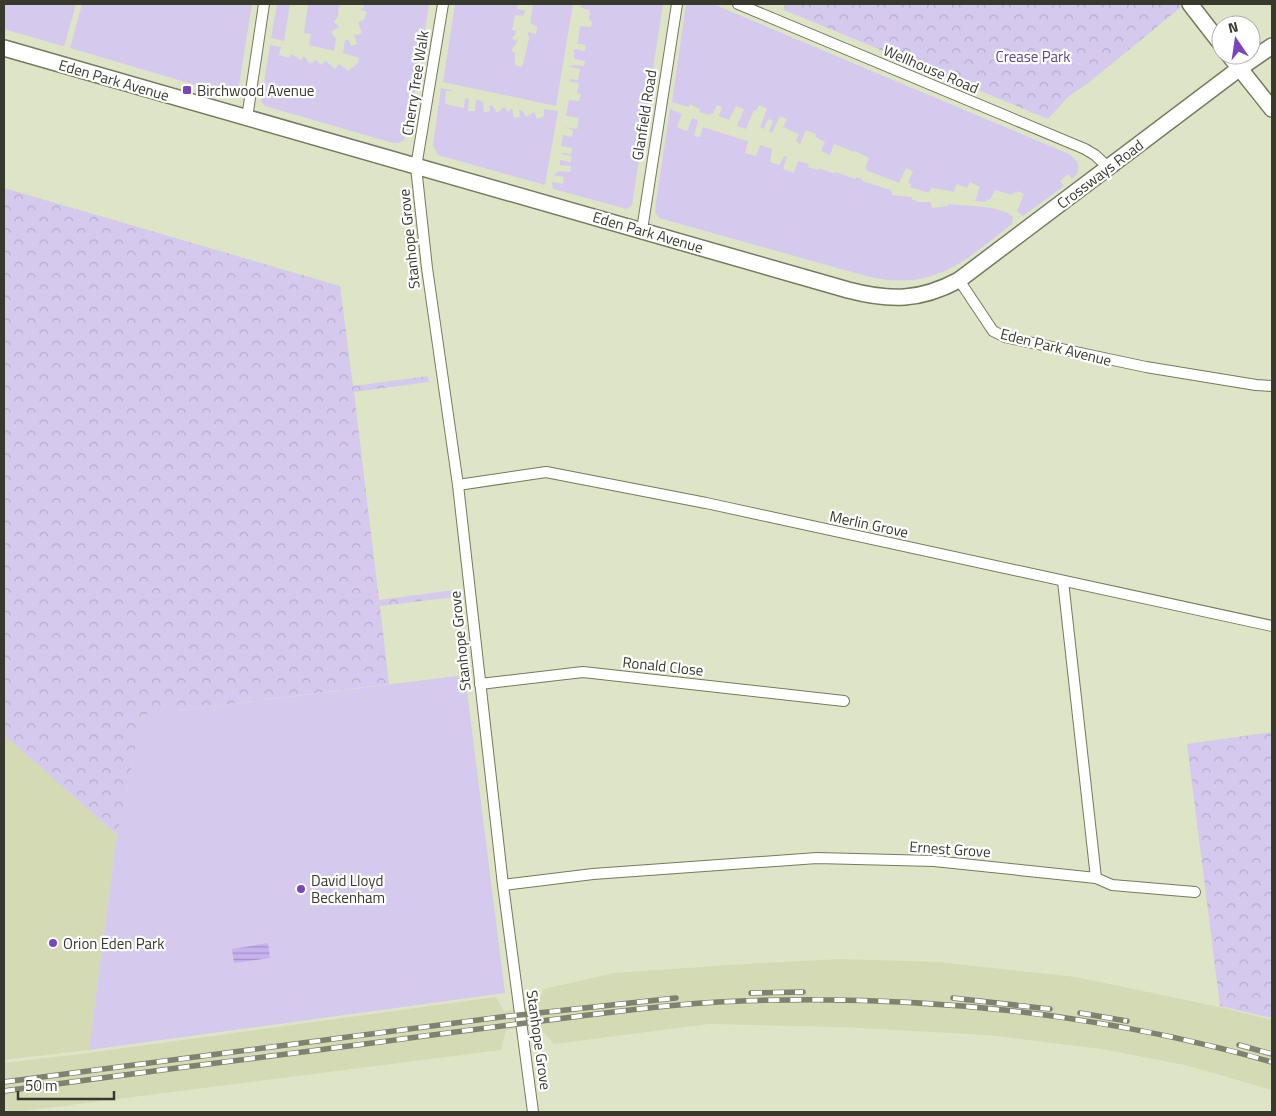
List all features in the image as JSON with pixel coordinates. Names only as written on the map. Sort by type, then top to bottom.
[{"type":"street","points":[[246,118],[264,4]]},
{"type":"street","name":"Cherry Tree Walk","points":[[416,167],[442,4]]},
{"type":"street","name":"Glanfield Road","points":[[642,230],[677,4]]},
{"type":"street","name":"Wellhouse Road","points":[[738,4],[1085,149],[1095,155],[1109,168]]},
{"type":"street","points":[[1190,4],[1211,31]]},
{"type":"street","name":"Crossways Road","points":[[959,280],[1240,68],[1272,46]]},
{"type":"street","name":"Eden Park Avenue","points":[[4,48],[877,297],[900,298],[922,295],[939,290],[959,280],[993,331],[1005,337],[1146,367],[1272,386]]},
{"type":"street","points":[[1237,65],[1272,109]]},
{"type":"street","name":"Stanhope Grove","points":[[416,167],[426,268],[458,485],[503,885],[533,1112]]},
{"type":"street","name":"Merlin Grove","points":[[458,485],[546,472],[706,503],[1272,626]]},
{"type":"street","points":[[1063,581],[1096,878]]},
{"type":"street","name":"Ronald Close","points":[[480,684],[582,672],[844,701]]},
{"type":"street","name":"Ernest Grove","points":[[503,885],[593,874],[817,858],[934,862],[1096,878],[1112,885],[1195,892]]},
{"type":"shaded area","name":"Orion Eden Park","points":[[4,735],[117,835],[89,1050],[4,1060]]},
{"type":"shaded area","points":[[268,943],[270,958],[234,963],[232,949]]},
{"type":"shaded area","points":[[841,959],[937,962],[1076,977],[1272,1020],[1272,1090],[1185,1065],[1102,1049],[987,1035],[842,1027],[709,1024],[554,1044],[538,1026],[506,1030],[501,1050],[4,1112],[4,1063],[496,997],[504,1011],[536,1006],[544,989],[614,973]]},
{"type":"green space","points":[[4,4],[76,4],[65,44],[62,46],[4,29]]},
{"type":"green space","points":[[82,4],[252,4],[238,91],[235,94],[226,94],[70,48]]},
{"type":"green space","points":[[277,4],[290,4],[284,41],[271,38]]},
{"type":"green space","points":[[308,4],[339,4],[338,16],[334,22],[340,26],[331,32],[336,39],[334,51],[309,45],[311,34],[304,33]]},
{"type":"green space","points":[[363,4],[429,4],[409,129],[404,140],[398,143],[265,106],[261,101],[270,45],[281,47],[279,55],[289,58],[292,54],[301,60],[304,56],[310,64],[316,60],[321,65],[326,61],[335,69],[339,64],[348,71],[358,63],[359,58],[343,53],[345,40],[349,40],[351,46],[357,44],[354,34],[362,33],[358,22],[364,20],[367,12],[359,9],[364,8]]},
{"type":"green space","points":[[455,4],[518,4],[517,9],[525,10],[524,16],[515,15],[512,30],[517,31],[512,38],[515,41],[518,37],[511,50],[515,53],[515,65],[522,67],[529,39],[528,32],[536,34],[537,27],[530,23],[533,4],[573,4],[556,106],[443,82]]},
{"type":"green space","points":[[581,4],[663,4],[632,205],[627,209],[553,189],[552,182],[563,184],[564,177],[553,175],[559,171],[570,172],[571,166],[560,165],[560,160],[571,162],[572,156],[561,154],[571,154],[572,148],[561,146],[563,135],[572,137],[573,130],[564,127],[577,129],[579,118],[566,116],[569,100],[579,101],[581,94],[577,93],[579,83],[570,82],[570,79],[578,80],[580,69],[570,67],[573,65],[584,66],[585,61],[574,59],[574,49],[585,51],[586,45],[575,43],[578,42],[580,26],[591,27],[592,22],[589,19],[590,10],[581,8]]},
{"type":"green space","points":[[686,4],[713,4],[1069,154],[1077,163],[1078,172],[1072,179],[1068,174],[1060,181],[1064,186],[1023,216],[1017,211],[1024,194],[1018,191],[1012,195],[995,190],[990,200],[987,199],[986,202],[975,201],[980,187],[970,182],[967,188],[957,184],[953,193],[951,191],[931,188],[929,193],[910,187],[911,184],[908,183],[913,171],[906,168],[899,183],[868,171],[865,168],[869,158],[855,151],[834,144],[830,155],[821,151],[825,142],[815,137],[816,134],[806,130],[800,144],[796,141],[799,134],[783,127],[787,119],[780,116],[772,133],[769,131],[773,121],[768,119],[764,129],[760,127],[767,109],[759,105],[756,111],[754,110],[746,129],[737,126],[744,109],[736,106],[729,120],[719,116],[722,107],[717,105],[713,114],[711,113],[710,115],[699,112],[700,109],[690,104],[689,107],[672,102]]},
{"type":"green space","name":"Crease Park","points":[[785,4],[1178,4],[1181,7],[1087,84],[1069,96],[1048,119],[784,10]]},
{"type":"green space","points":[[441,88],[454,91],[446,91],[445,104],[464,108],[465,98],[469,99],[468,111],[475,111],[476,99],[483,102],[484,112],[490,111],[489,106],[492,105],[497,113],[504,107],[508,112],[512,108],[514,118],[520,117],[519,110],[522,110],[526,117],[534,112],[537,119],[544,116],[544,109],[558,111],[545,185],[438,155],[433,145]]},
{"type":"green space","points":[[670,109],[682,114],[677,127],[687,131],[692,118],[698,120],[694,136],[700,137],[703,127],[747,141],[745,153],[756,156],[760,145],[772,149],[770,162],[780,165],[784,156],[787,157],[783,169],[794,173],[798,161],[809,164],[808,167],[862,179],[862,181],[891,190],[892,195],[912,197],[912,200],[917,202],[931,202],[932,208],[948,206],[948,204],[1001,210],[1013,217],[1012,224],[978,251],[945,271],[928,277],[910,280],[889,280],[866,276],[659,218],[655,212],[656,202]]},
{"type":"green space","points":[[4,188],[340,286],[353,386],[428,376],[429,382],[354,392],[379,600],[454,590],[455,597],[380,606],[389,684],[143,715],[117,835],[4,735]]},
{"type":"green space","name":"David Lloyd Beckenham","points":[[465,675],[505,993],[89,1050],[117,835],[143,715]]},
{"type":"green space","points":[[1272,732],[1272,1018],[1220,1006],[1187,744]]},
{"type":"railway","points":[[751,993],[803,992]]},
{"type":"railway","points":[[4,1082],[501,1017],[676,998]]},
{"type":"railway","points":[[953,998],[1050,1009]]},
{"type":"railway","points":[[4,1091],[642,1009],[703,1003],[788,1000],[858,1000],[998,1009],[1136,1030],[1204,1044],[1272,1062]]},
{"type":"railway","points":[[1080,1013],[1127,1021]]},
{"type":"railway","points":[[1239,1045],[1272,1054]]},
{"type":"place","name":"Birchwood Avenue","points":[[187,90]]},
{"type":"place","name":"David Lloyd Beckenham","points":[[301,889]]},
{"type":"place","name":"Orion Eden Park","points":[[53,943]]}]
